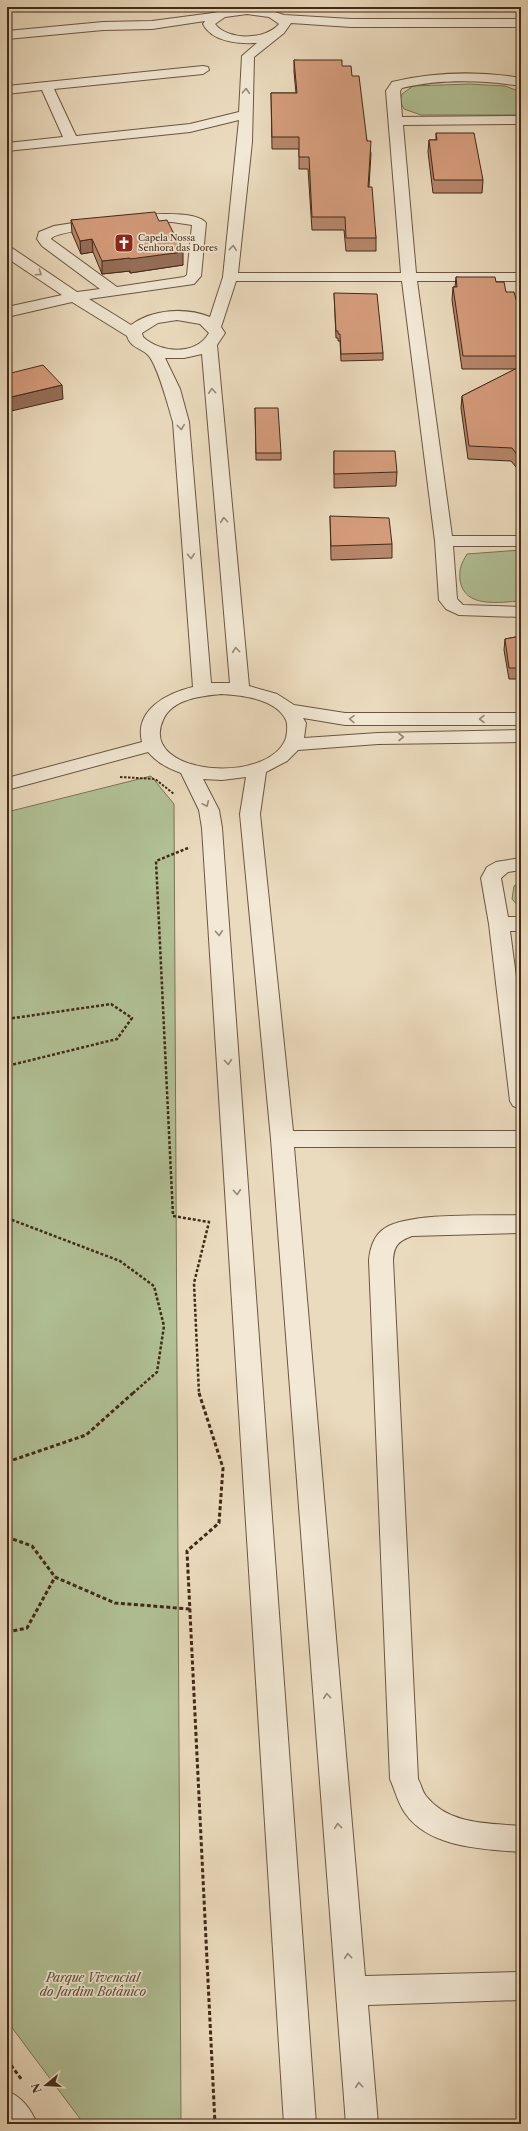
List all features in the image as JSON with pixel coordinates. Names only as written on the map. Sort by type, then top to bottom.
[{"type":"street","points":[[7,35],[103,26],[152,25],[217,16],[233,9],[264,10],[279,28]]},
{"type":"street","points":[[214,32],[209,24],[217,16]]},
{"type":"street","points":[[152,25],[214,32],[226,37],[239,39],[263,38],[279,28],[351,23],[521,23]]},
{"type":"street","points":[[214,327],[230,277],[245,142],[248,56],[279,28]]},
{"type":"street","points":[[7,90],[203,70]]},
{"type":"street","points":[[521,82],[489,79],[405,82],[397,85],[394,91],[395,121],[409,278],[444,541],[448,600],[459,610],[465,611],[521,612]]},
{"type":"street","points":[[46,86],[71,140]]},
{"type":"street","points":[[7,147],[190,128],[245,115]]},
{"type":"street","points":[[395,121],[521,120]]},
{"type":"street","points":[[190,128],[218,134]]},
{"type":"street","points":[[231,138],[245,142]]},
{"type":"street","points":[[7,312],[74,297],[189,281],[194,276],[199,224],[191,220],[166,218],[54,230],[44,235],[44,239],[47,243],[113,291]]},
{"type":"street","points":[[7,251],[74,297],[135,334]]},
{"type":"street","points":[[230,277],[521,278]]},
{"type":"street","points":[[161,316],[193,316],[206,320],[214,327],[217,333],[215,339],[209,345],[198,350],[184,353],[154,351],[136,340],[135,334],[138,326],[148,320],[161,316]]},
{"type":"street","points":[[209,345],[214,414],[240,689]]},
{"type":"street","points":[[154,351],[172,390],[181,422],[202,689]]},
{"type":"street","points":[[444,541],[521,542]]},
{"type":"street","points":[[202,689],[240,689],[259,693],[276,700],[288,710],[295,721],[297,733],[293,745],[279,759],[257,769],[234,774],[211,774],[188,769],[173,763],[161,755],[153,745],[149,731],[153,717],[164,705],[181,696],[202,689]]},
{"type":"street","points":[[288,710],[345,719],[521,719]]},
{"type":"street","points":[[293,745],[343,739],[381,737],[521,736]]},
{"type":"street","points":[[7,784],[153,745]]},
{"type":"street","points":[[188,769],[209,810],[212,828],[300,2124]]},
{"type":"street","points":[[257,769],[250,814],[282,1139],[362,2124]]},
{"type":"street","points":[[521,864],[503,866],[494,870],[491,878],[499,924],[521,1101]]},
{"type":"street","points":[[499,924],[521,924]]},
{"type":"street","points":[[282,1139],[521,1139]]},
{"type":"street","points":[[521,1224],[412,1227],[399,1231],[386,1240],[381,1248],[404,1779],[416,1805],[438,1824],[467,1834],[521,1839]]},
{"type":"street","points":[[351,1991],[521,1986]]},
{"type":"street","points":[[7,2106],[21,2124]]},
{"type":"path","points":[[112,776],[155,779],[175,796]]},
{"type":"path","points":[[188,841],[189,848],[156,861],[173,1216],[209,1222],[194,1283],[198,1391],[223,1468],[219,1523],[187,1551],[215,2124]]},
{"type":"path","points":[[7,1019],[111,1004],[132,1018],[117,1039],[7,1066]]},
{"type":"path","points":[[7,1218],[120,1261],[154,1286],[164,1326],[157,1372],[86,1436],[7,1462]]},
{"type":"path","points":[[7,1537],[32,1546],[55,1577],[115,1603],[190,1609]]},
{"type":"path","points":[[7,1632],[27,1628],[55,1577]]},
{"type":"green space","points":[[469,84],[505,86],[521,92],[521,115],[421,115],[404,109],[400,101],[402,94],[413,86]]},
{"type":"green space","points":[[521,550],[521,601],[484,602],[468,596],[463,589],[460,580],[460,570],[467,554]]},
{"type":"green space","name":"Parque Vivencial do Jardim Botânico","points":[[151,776],[174,804],[181,2124],[84,2124],[7,2021],[7,812]]},
{"type":"green space","points":[[521,881],[521,909],[512,899],[514,886]]},
{"type":"building","points":[[294,60],[342,60],[342,66],[351,66],[352,76],[359,76],[367,141],[371,141],[368,187],[372,187],[376,238],[346,238],[345,217],[312,217],[309,157],[299,157],[299,137],[272,137],[271,93],[297,93]]},
{"type":"building","points":[[436,133],[474,133],[483,180],[434,180],[429,140],[437,140]]},
{"type":"building","name":"Capela Nossa Senhora das Dores","points":[[155,212],[159,221],[167,220],[183,252],[102,261],[92,239],[80,241],[71,220]]},
{"type":"building","points":[[456,277],[495,277],[496,282],[504,282],[506,292],[514,292],[517,303],[519,303],[521,314],[521,356],[463,356],[453,287],[457,287]]},
{"type":"building","points":[[334,293],[377,294],[383,353],[341,354],[340,334],[336,331]]},
{"type":"building","points":[[43,365],[62,385],[7,398],[7,374]]},
{"type":"building","points":[[521,366],[521,460],[512,448],[469,446],[462,396]]},
{"type":"building","points":[[255,408],[278,408],[281,453],[256,453]]},
{"type":"building","points":[[334,451],[395,451],[397,472],[334,474]]},
{"type":"building","points":[[330,516],[389,518],[392,544],[331,546]]},
{"type":"building","points":[[521,636],[521,668],[509,668],[505,639]]},
{"type":"place","name":"Capela Nossa Senhora das Dores","points":[[124,243]]}]
